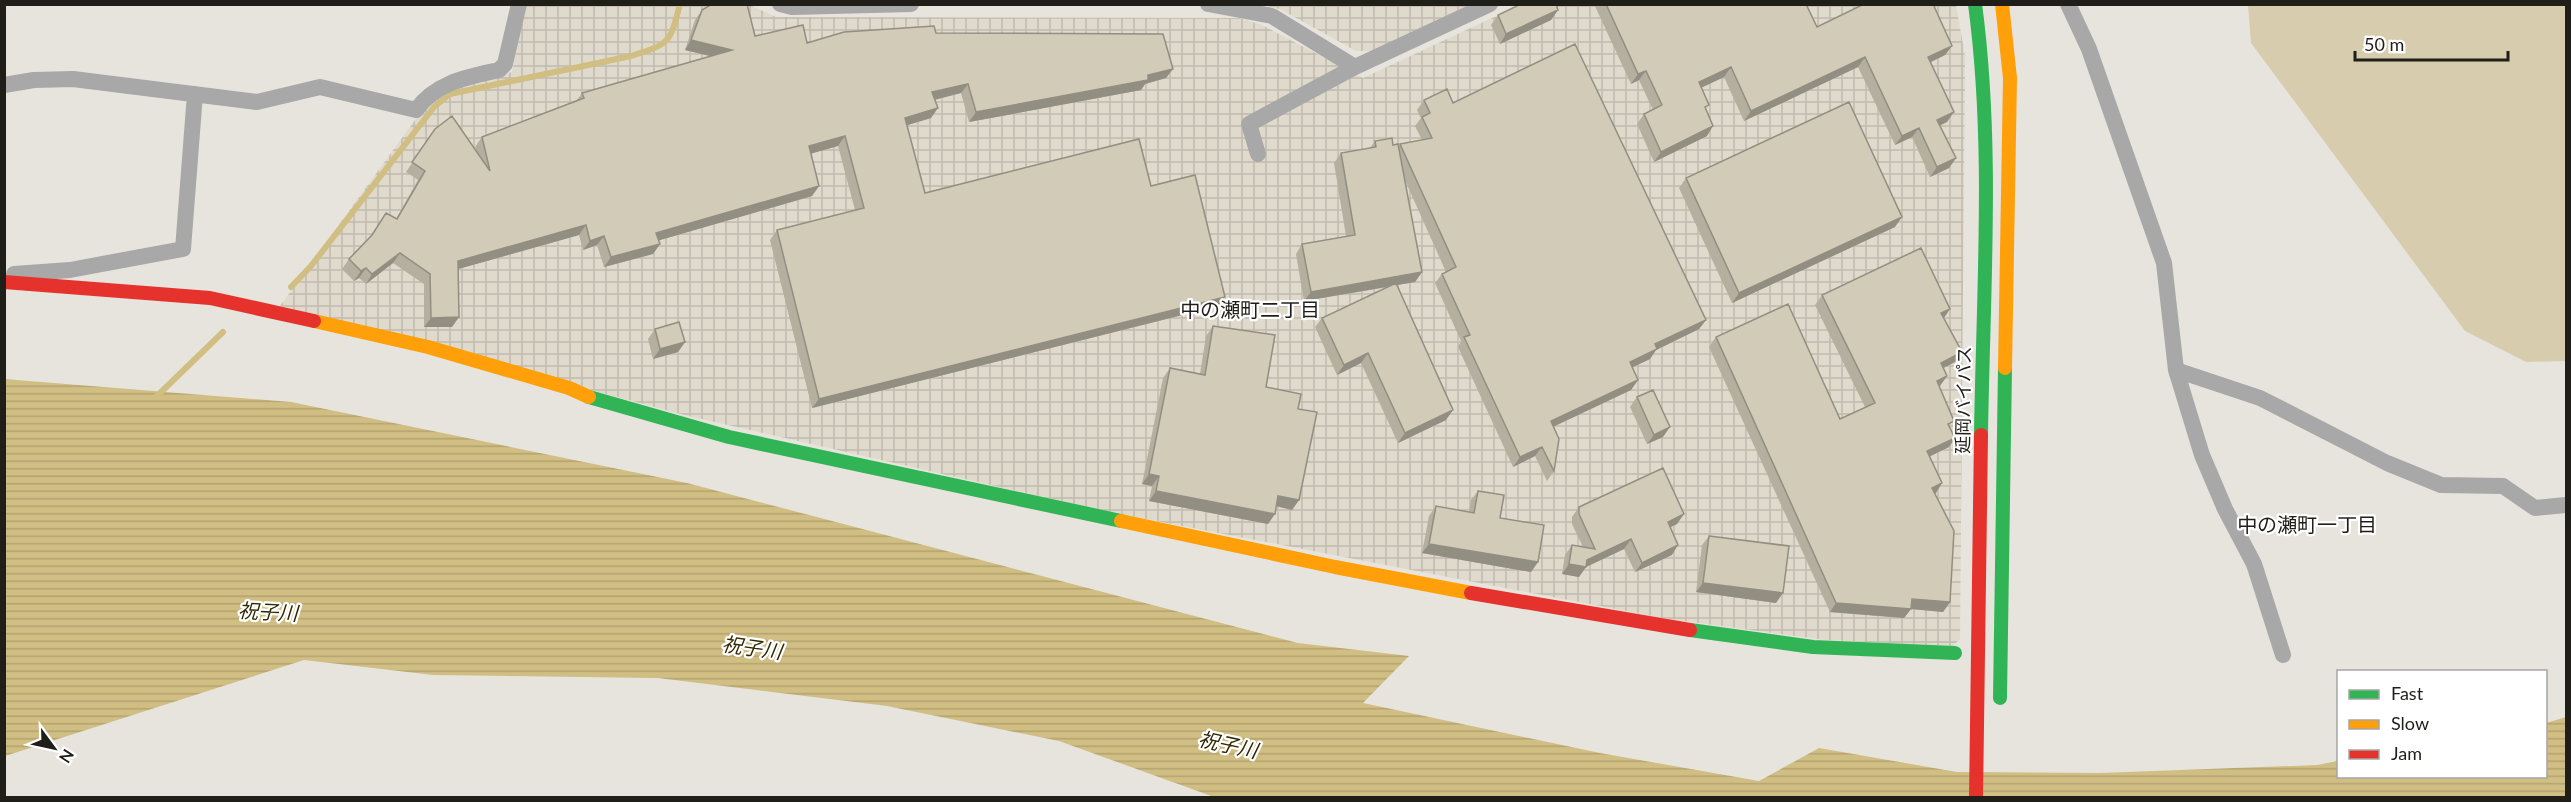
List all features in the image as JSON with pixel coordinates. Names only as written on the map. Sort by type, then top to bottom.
[{"type":"main road","name":"延岡バイパス","points":[[1975,4],[1983,63],[1986,122],[1976,798]]},
{"type":"main road","points":[[2000,717],[2010,78],[2002,4]]},
{"type":"main road","points":[[4,282],[210,298],[428,348],[569,388],[600,401],[729,437],[1380,576],[1585,614],[1726,636],[1813,647],[1955,653]]},
{"type":"street","points":[[4,85],[34,80],[73,79],[256,102],[320,87],[416,110],[425,97],[449,82],[499,70],[505,64],[519,4]]},
{"type":"street","points":[[780,4],[792,7],[911,4]]},
{"type":"street","points":[[1208,4],[1272,16],[1355,67]]},
{"type":"street","points":[[1258,154],[1249,124],[1355,67],[1490,4]]},
{"type":"street","points":[[2068,4],[2089,49],[2164,263],[2176,370],[2202,455],[2225,509],[2254,564],[2283,655]]},
{"type":"street","points":[[4,275],[70,270],[183,249],[195,94]]},
{"type":"street","points":[[2176,370],[2260,399],[2387,463],[2441,484],[2503,486],[2535,508],[2566,505]]},
{"type":"shaded area","points":[[526,5],[750,5],[776,17],[1239,18],[1262,25],[1363,78],[1520,5],[1956,5],[1965,56],[1960,639],[1953,646],[1825,640],[1662,618],[1109,512],[684,415],[280,306],[428,102],[450,87],[512,72]]},
{"type":"shaded area","points":[[1263,5],[1470,5],[1371,51],[1356,51],[1280,9]]},
{"type":"shaded area","points":[[2248,5],[2566,5],[2566,361],[2526,362],[2465,331],[2251,43]]},
{"type":"water","name":"祝子川","points":[[4,379],[291,402],[687,483],[1298,643],[1409,656],[1363,703],[1600,753],[1759,781],[1819,748],[1957,772],[2100,773],[2317,765],[2337,761],[2337,778],[2547,778],[2547,723],[2566,717],[2566,797],[1214,797],[1059,741],[887,706],[658,678],[433,675],[304,660],[5,756]]},
{"type":"building","points":[[712,4],[747,4],[755,36],[803,25],[807,43],[844,32],[934,26],[936,33],[1163,34],[1173,69],[1148,75],[1148,80],[976,112],[968,84],[932,92],[938,108],[905,118],[925,193],[1139,139],[1151,186],[1195,175],[1225,297],[819,399],[777,230],[864,208],[845,136],[809,146],[819,186],[656,233],[660,244],[611,257],[604,236],[590,241],[586,225],[458,261],[459,317],[431,318],[430,274],[400,253],[372,274],[366,268],[361,271],[349,259],[372,235],[386,213],[397,219],[425,171],[412,162],[435,129],[452,116],[490,171],[482,137],[584,98],[582,93],[732,50],[691,40],[702,10]]},
{"type":"building","points":[[1521,4],[1556,4],[1558,10],[1506,34],[1498,15]]},
{"type":"building","points":[[1606,4],[1806,4],[1817,27],[1864,4],[1933,4],[1952,46],[1928,57],[1954,112],[1937,120],[1956,158],[1937,167],[1919,128],[1902,136],[1865,57],[1751,111],[1731,67],[1699,82],[1709,105],[1705,107],[1713,126],[1661,152],[1644,114],[1662,105],[1646,71],[1638,74]]},
{"type":"building","points":[[1575,44],[1706,320],[1655,344],[1657,349],[1630,362],[1638,380],[1551,421],[1559,439],[1554,471],[1542,447],[1520,457],[1464,337],[1470,335],[1442,274],[1456,267],[1400,144],[1432,138],[1422,117],[1430,113],[1424,100],[1447,89],[1453,103]]},
{"type":"building","points":[[1849,102],[1902,217],[1739,293],[1686,178]]},
{"type":"building","points":[[1392,138],[1393,145],[1398,144],[1422,272],[1311,292],[1302,244],[1355,235],[1341,153],[1376,147],[1375,141]]},
{"type":"building","points":[[1921,248],[1950,309],[1941,313],[1962,352],[1941,363],[1947,376],[1937,381],[1954,421],[1948,424],[1955,438],[1927,451],[1942,483],[1932,488],[1954,531],[1950,602],[1912,599],[1911,609],[1836,603],[1716,337],[1788,304],[1840,419],[1875,403],[1822,295]]},
{"type":"building","points":[[1396,283],[1453,410],[1405,433],[1368,353],[1344,365],[1322,318]]},
{"type":"building","points":[[679,322],[685,342],[660,349],[655,329]]},
{"type":"building","points":[[1213,326],[1275,335],[1266,387],[1301,394],[1298,409],[1317,412],[1299,500],[1278,496],[1275,514],[1156,491],[1159,476],[1149,474],[1170,368],[1205,375]]},
{"type":"building","points":[[1653,390],[1670,427],[1654,435],[1637,397]]},
{"type":"building","points":[[1663,468],[1684,514],[1668,522],[1678,545],[1642,563],[1631,539],[1587,560],[1586,567],[1569,564],[1572,545],[1595,549],[1579,514],[1579,507]]},
{"type":"building","points":[[1478,491],[1504,495],[1500,518],[1544,525],[1538,562],[1429,544],[1436,506],[1474,513]]},
{"type":"building","points":[[1709,536],[1789,546],[1783,593],[1703,583]]},
{"type":"waterway","points":[[291,287],[311,266],[434,107],[450,94],[631,56],[654,48],[661,45],[670,34],[680,4]]},
{"type":"waterway","points":[[157,396],[223,332]]},
{"type":"traffic: fast","points":[[1975,4],[1981,57],[1986,165],[1981,435]]},
{"type":"traffic: fast","points":[[2000,698],[2005,368]]},
{"type":"traffic: fast","points":[[589,397],[729,437],[1121,521]]},
{"type":"traffic: fast","points":[[1690,630],[1813,647],[1955,653]]},
{"type":"traffic: slow","points":[[2002,4],[2010,78],[2005,368]]},
{"type":"traffic: slow","points":[[314,321],[428,347],[569,388],[589,397]]},
{"type":"traffic: slow","points":[[1121,521],[1335,567],[1471,593]]},
{"type":"traffic: jam","points":[[4,282],[210,298],[314,321]]},
{"type":"traffic: jam","points":[[1976,798],[1981,435]]},
{"type":"traffic: jam","points":[[1471,593],[1690,630]]},
{"type":"district","name":"中の瀬町二丁目","points":[[1250,310]]},
{"type":"district","name":"中の瀬町一丁目","points":[[2307,525]]}]
